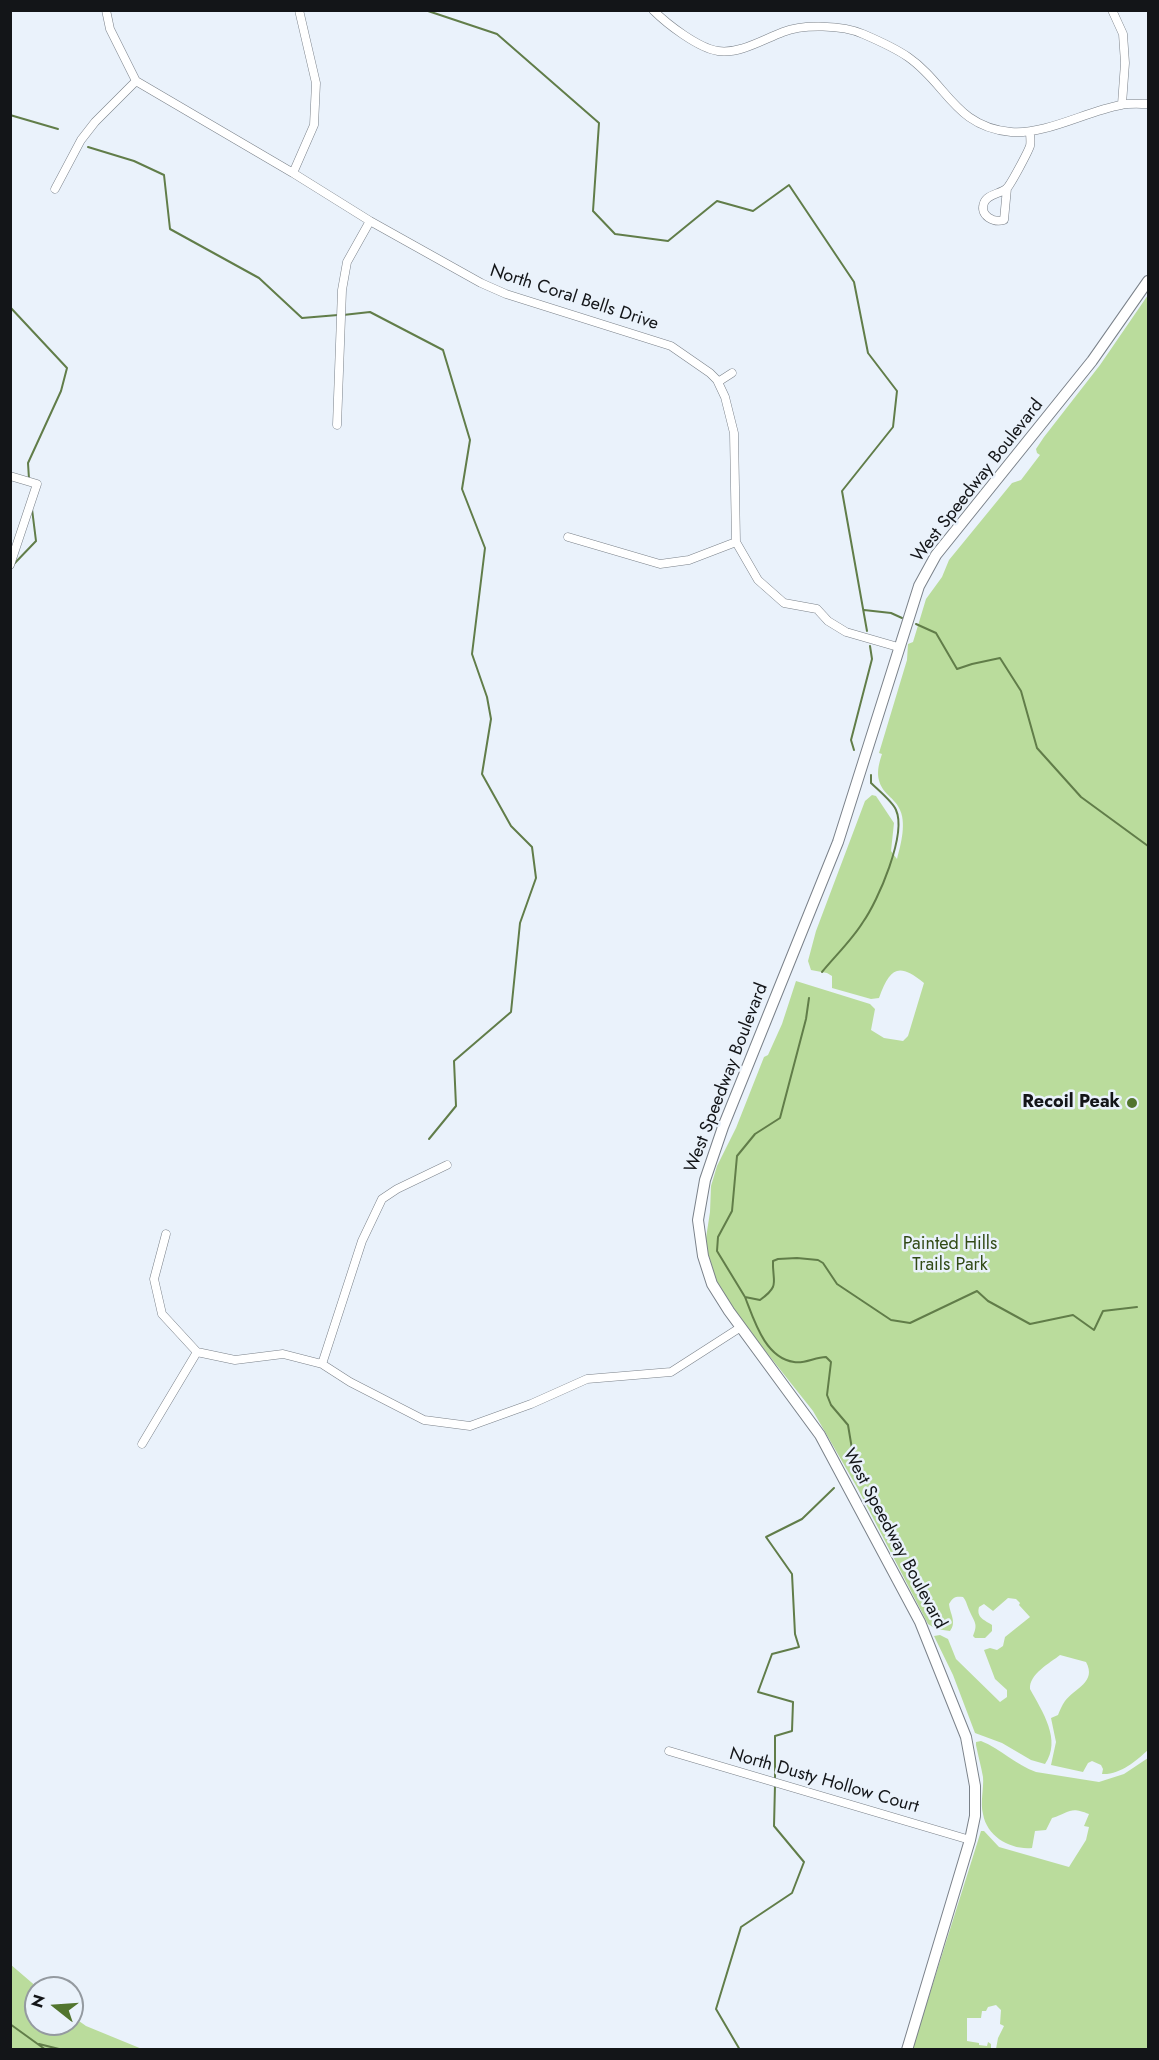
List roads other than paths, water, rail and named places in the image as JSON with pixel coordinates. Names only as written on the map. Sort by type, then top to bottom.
[{"type":"main road","name":"West Speedway Boulevard","points":[[907,2049],[970,1840],[975,1816],[975,1786],[966,1737],[920,1622],[820,1435],[712,1284],[703,1256],[698,1220],[711,1159],[838,842],[919,586],[936,555],[1092,361],[1149,281]]},
{"type":"street","points":[[55,189],[81,140],[136,81],[110,28],[106,10]]},
{"type":"street","points":[[293,173],[314,125],[316,83],[298,10]]},
{"type":"street","points":[[652,10],[695,42],[717,51],[741,50],[786,31],[827,26],[860,32],[908,57],[955,106],[981,126],[1011,132],[1030,132],[1122,104],[1149,104]]},
{"type":"street","points":[[1112,10],[1123,34],[1125,63],[1122,104]]},
{"type":"street","name":"North Coral Bells Drive","points":[[136,81],[370,221],[481,283],[671,346],[710,373],[718,382],[725,397],[734,433],[736,542],[758,580],[784,603],[817,609],[828,621],[846,632],[898,647]]},
{"type":"street","points":[[1007,188],[987,198],[984,202],[983,210],[988,218],[995,221],[1004,220],[1007,188],[1031,144],[1030,132]]},
{"type":"street","points":[[337,425],[342,290],[347,262],[370,221]]},
{"type":"street","points":[[718,382],[732,373]]},
{"type":"street","points":[[10,476],[37,484],[10,565]]},
{"type":"street","points":[[568,537],[660,564],[689,560],[736,542]]},
{"type":"street","points":[[322,1364],[362,1241],[382,1199],[397,1189],[447,1165]]},
{"type":"street","points":[[166,1234],[154,1279],[162,1314],[197,1352],[235,1360],[283,1354],[322,1364],[350,1382],[424,1420],[470,1426],[531,1404],[587,1379],[671,1372],[741,1327]]},
{"type":"street","points":[[142,1444],[197,1352]]},
{"type":"street","name":"North Dusty Hollow Court","points":[[669,1751],[970,1840]]},
{"type":"waterway","points":[[425,10],[497,34],[599,123],[593,211],[615,234],[668,241],[717,201],[753,211],[789,185],[854,282],[868,353],[897,391],[893,427],[842,491],[867,631]]},
{"type":"waterway","points":[[10,115],[58,129]]},
{"type":"waterway","points":[[88,147],[134,161],[164,175],[170,229],[259,278],[302,318],[338,315]]},
{"type":"waterway","points":[[10,307],[67,368],[61,391],[28,463],[29,479]]},
{"type":"waterway","points":[[343,315],[370,312],[443,350],[470,440],[462,489],[485,548],[472,654],[487,697],[491,719],[482,774],[511,826],[532,847],[536,878],[520,923],[511,1012],[454,1061],[456,1106],[429,1139]]},
{"type":"waterway","points":[[12,566],[36,541],[32,509]]},
{"type":"waterway","points":[[864,610],[891,613],[902,618]]},
{"type":"waterway","points":[[916,624],[936,633],[957,669],[1000,658],[1021,691],[1037,748],[1081,797],[1148,846]]},
{"type":"waterway","points":[[854,750],[851,740],[872,659],[870,646]]},
{"type":"waterway","points":[[822,972],[854,935],[869,912],[883,884],[898,835],[896,810],[871,783],[871,775]]},
{"type":"waterway","points":[[809,998],[806,1019],[780,1118],[755,1134],[737,1156],[732,1211],[718,1237],[717,1251],[745,1297],[760,1300],[771,1291],[774,1283],[773,1261],[797,1258],[818,1260],[823,1263],[837,1284],[891,1320],[910,1323],[977,1291],[988,1301],[1030,1324],[1073,1315],[1094,1330],[1103,1311],[1137,1307]]},
{"type":"waterway","points":[[745,1297],[762,1337],[775,1353],[794,1362],[826,1357],[831,1362],[827,1395],[831,1405],[848,1425],[852,1449],[849,1464]]},
{"type":"waterway","points":[[775,1779],[775,1736],[792,1731],[793,1702],[758,1692],[772,1654],[799,1647],[795,1634],[792,1574],[766,1537],[802,1519],[834,1488]]},
{"type":"waterway","points":[[740,2050],[716,2009],[741,1927],[792,1893],[804,1862],[774,1826],[775,1785]]},
{"type":"waterway","points":[[10,2024],[46,2050]]},
{"type":"waterway","points":[[39,2044],[63,2050]]},
{"type":"place","name":"Recoil Peak","points":[[1132,1103]]},
{"type":"park label","name":"Painted Hills Trails Park","points":[[950,1255]]}]
